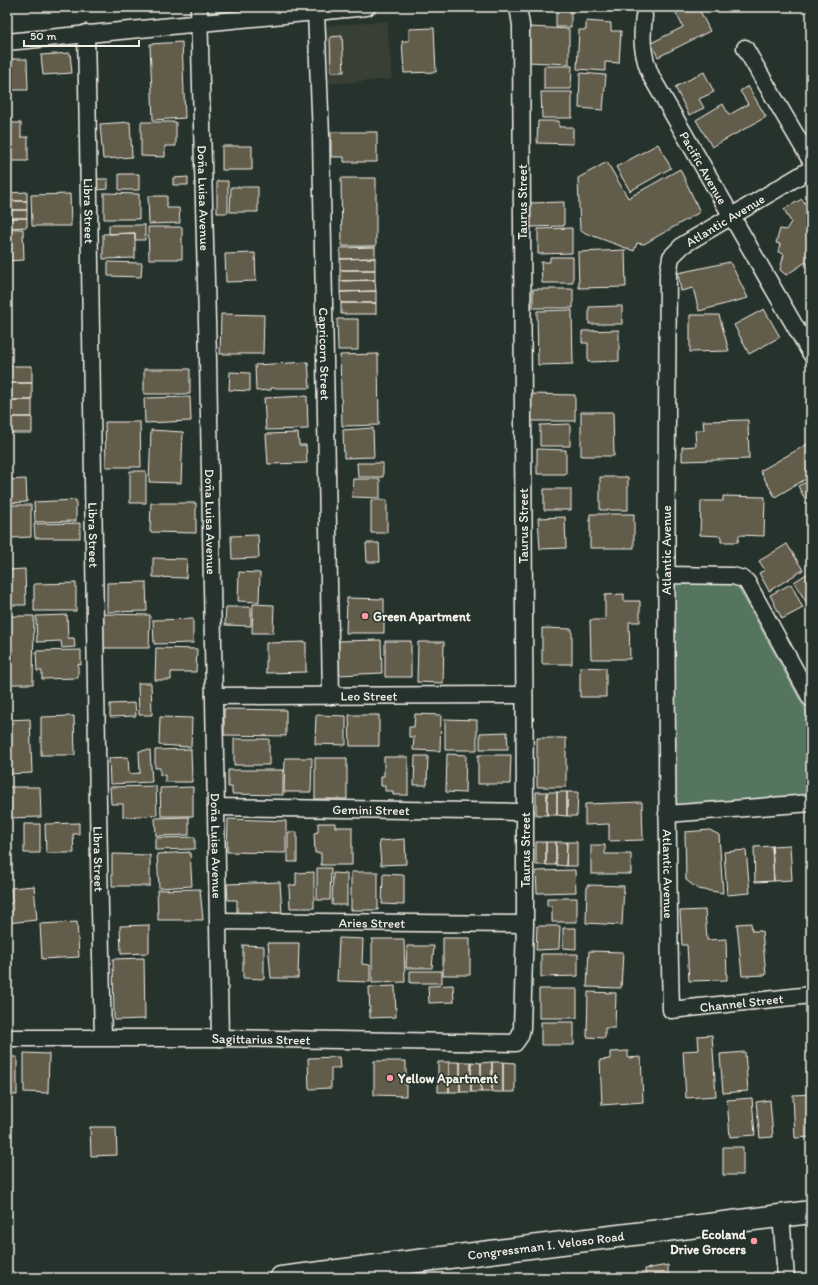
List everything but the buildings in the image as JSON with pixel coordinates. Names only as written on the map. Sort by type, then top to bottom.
[{"type":"main road","name":"Congressman I. Veloso Road","points":[[281,1278],[811,1212]]},
{"type":"street","name":"Doña Luisa Avenue","points":[[199,7],[208,360],[220,1038]]},
{"type":"street","points":[[7,42],[86,33],[366,7]]},
{"type":"street","name":"Taurus Street","points":[[515,1043],[520,1036],[522,1028],[525,924],[521,33],[518,7]]},
{"type":"street","name":"Capricorn Street","points":[[316,12],[321,136],[331,696]]},
{"type":"street","name":"Pacific Avenue","points":[[644,16],[642,48],[645,63],[652,78],[811,354]]},
{"type":"street","name":"Libra Street","points":[[86,33],[93,414],[97,818],[103,1037]]},
{"type":"street","points":[[745,48],[811,162]]},
{"type":"street","name":"Atlantic Avenue","points":[[671,1010],[666,814],[665,575],[669,265],[671,257],[683,244],[811,169]]},
{"type":"street","points":[[665,575],[733,576],[747,582],[811,699]]},
{"type":"street","name":"Leo Street","points":[[214,696],[524,695]]},
{"type":"street","points":[[666,814],[811,803]]},
{"type":"street","name":"Gemini Street","points":[[216,807],[525,812]]},
{"type":"street","name":"Aries Street","points":[[219,921],[525,924]]},
{"type":"street","name":"Channel Street","points":[[671,1010],[811,995]]},
{"type":"street","name":"Sagittarius Street","points":[[7,1038],[220,1038],[515,1043]]},
{"type":"street","points":[[781,1216],[786,1278]]},
{"type":"shaded area","points":[[387,21],[392,79],[327,84],[323,26]]},
{"type":"green space","points":[[674,583],[736,583],[811,720],[811,794],[676,806]]},
{"type":"place","name":"Green Apartment","points":[[365,616]]},
{"type":"place","name":"Yellow Apartment","points":[[390,1078]]},
{"type":"place","name":"Ecoland Drive Grocers","points":[[754,1241]]}]
